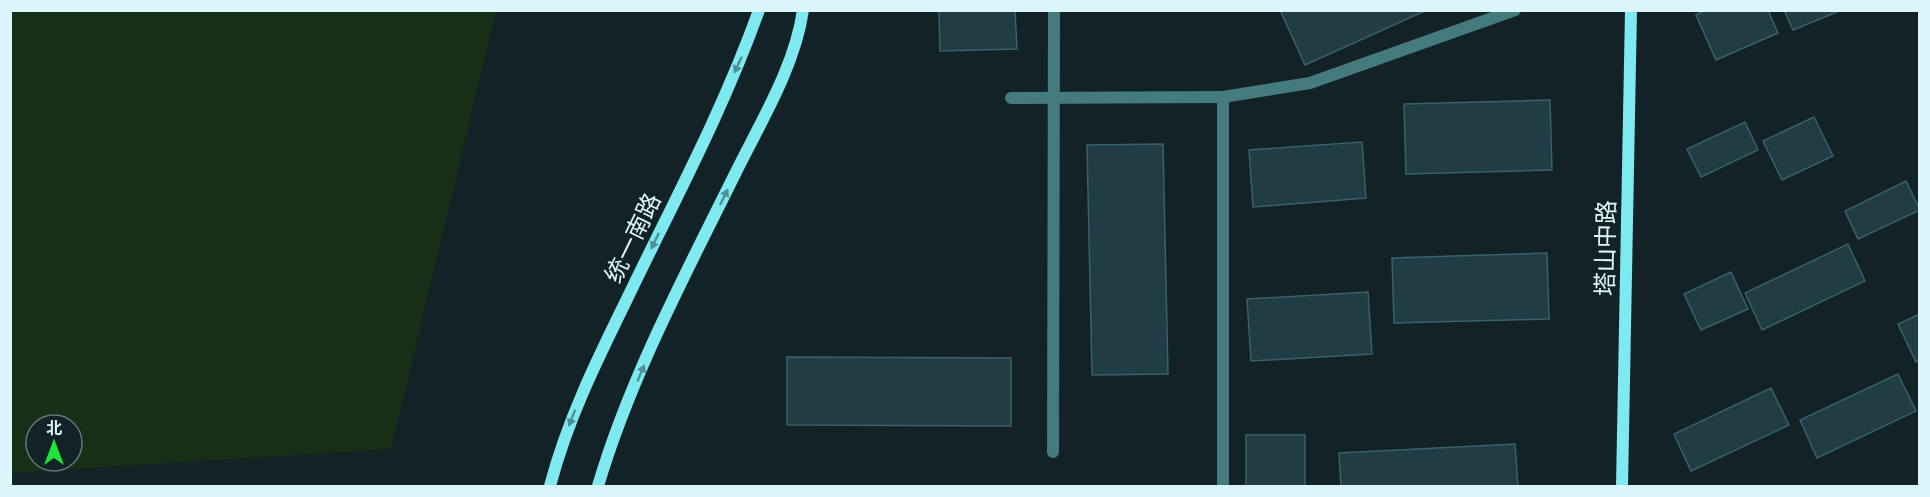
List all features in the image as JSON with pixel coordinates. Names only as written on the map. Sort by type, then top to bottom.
[{"type":"main road","name":"统一南路","points":[[550,486],[559,452],[581,395],[701,147],[744,52],[759,10]]},
{"type":"main road","points":[[598,486],[610,447],[656,337],[784,73],[803,10]]},
{"type":"main road","name":"塔山中路","points":[[1622,486],[1631,10]]},
{"type":"street","points":[[1053,452],[1054,10]]},
{"type":"street","points":[[1011,98],[1223,97],[1310,83],[1515,10]]},
{"type":"street","points":[[1223,97],[1223,486]]},
{"type":"green space","points":[[11,10],[496,11],[391,449],[84,468],[84,413],[24,413],[24,472],[11,473]]},
{"type":"building","points":[[939,10],[1015,10],[1017,49],[940,51]]},
{"type":"building","points":[[1280,10],[1427,10],[1305,65]]},
{"type":"building","points":[[1705,10],[1768,10],[1778,33],[1716,60],[1696,15]]},
{"type":"building","points":[[1784,10],[1837,10],[1837,12],[1793,30]]},
{"type":"building","points":[[1550,100],[1552,170],[1406,174],[1404,104]]},
{"type":"building","points":[[1814,117],[1833,156],[1782,180],[1763,141]]},
{"type":"building","points":[[1745,122],[1758,150],[1701,177],[1687,149]]},
{"type":"building","points":[[1362,142],[1366,198],[1253,207],[1249,150]]},
{"type":"building","points":[[1163,144],[1168,374],[1092,375],[1087,145]]},
{"type":"building","points":[[1906,181],[1920,210],[1858,239],[1845,211]]},
{"type":"building","points":[[1848,244],[1865,281],[1762,330],[1745,293]]},
{"type":"building","points":[[1547,253],[1549,319],[1394,323],[1392,258]]},
{"type":"building","points":[[1731,272],[1748,309],[1701,330],[1684,294]]},
{"type":"building","points":[[1368,292],[1372,354],[1251,361],[1247,299]]},
{"type":"building","points":[[1920,314],[1920,360],[1916,362],[1898,324]]},
{"type":"building","points":[[787,357],[1011,358],[1011,426],[787,425]]},
{"type":"building","points":[[1898,374],[1916,411],[1817,458],[1800,420]]},
{"type":"building","points":[[1771,388],[1789,425],[1691,471],[1674,434]]},
{"type":"building","points":[[1246,435],[1305,435],[1305,486],[1246,486]]},
{"type":"building","points":[[1515,444],[1518,486],[1341,486],[1339,453]]}]
